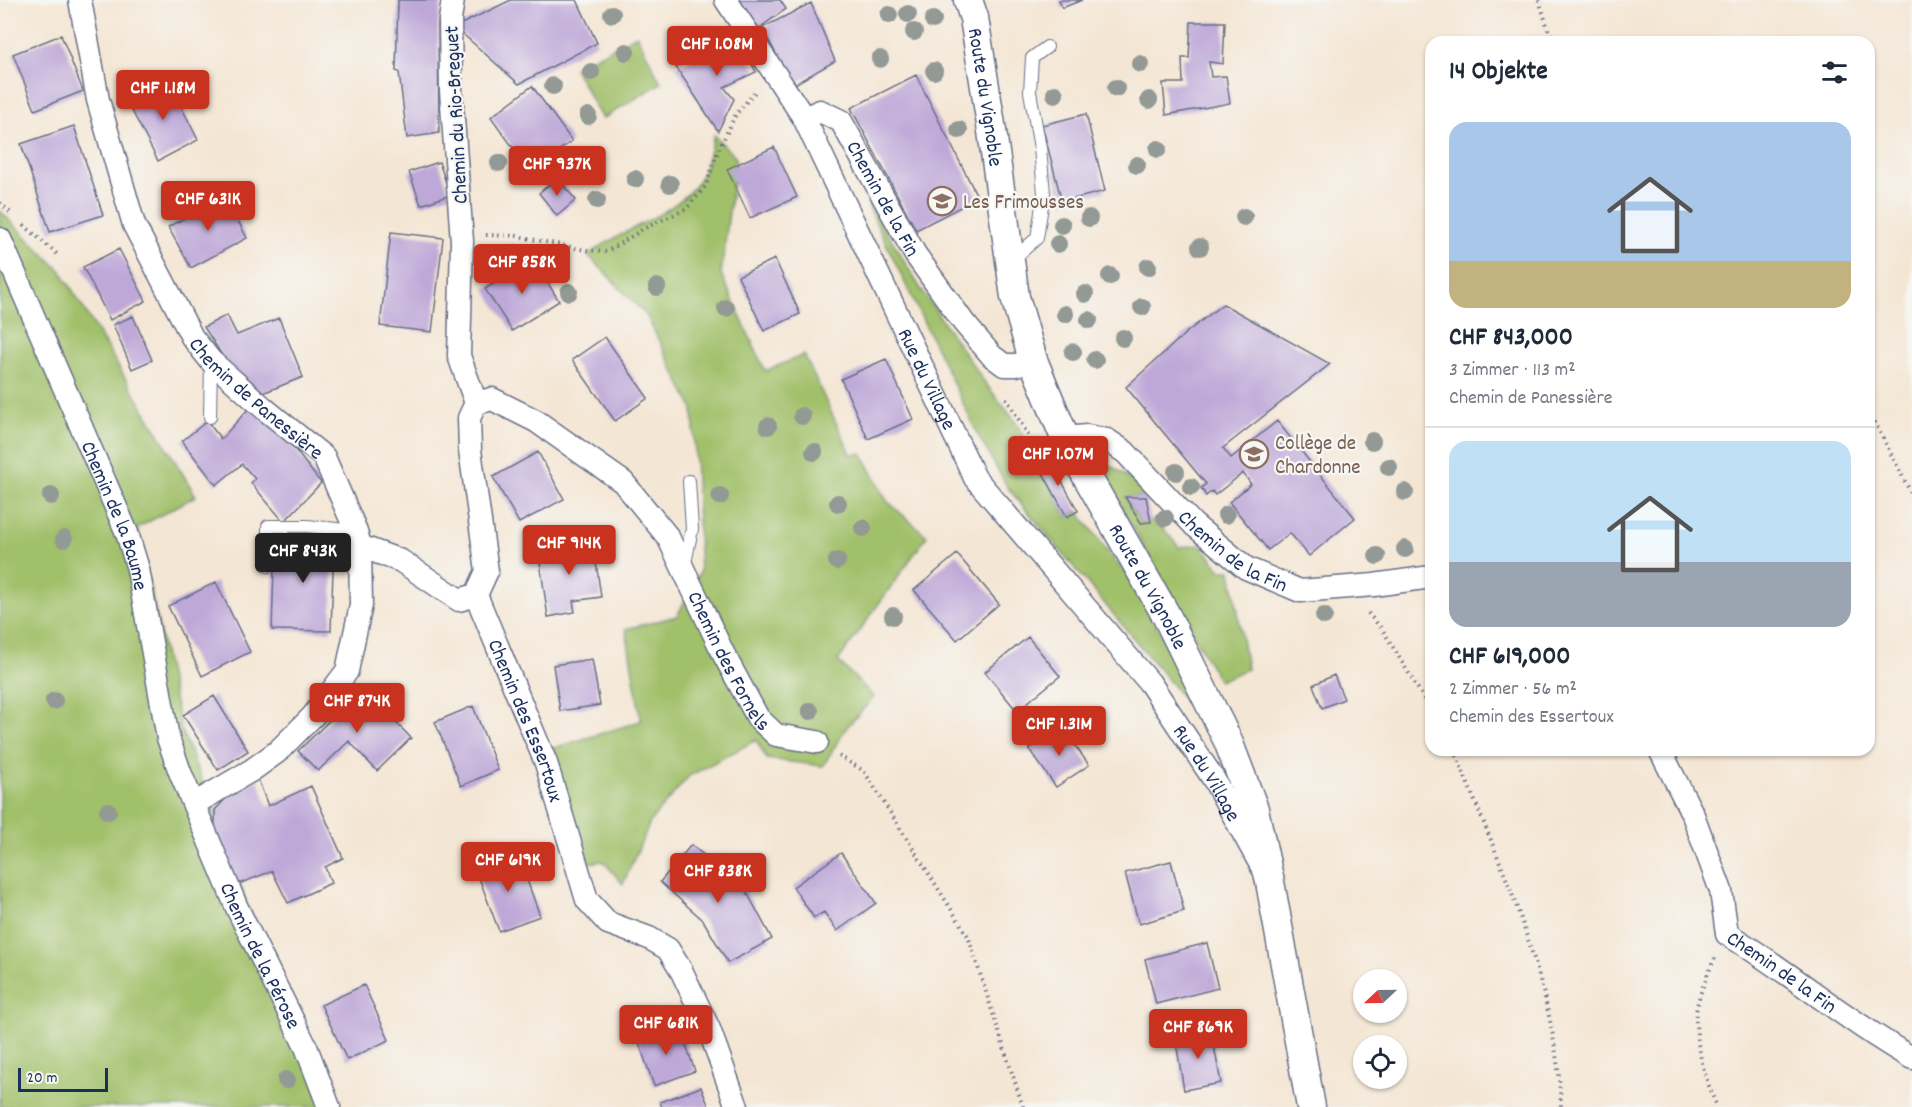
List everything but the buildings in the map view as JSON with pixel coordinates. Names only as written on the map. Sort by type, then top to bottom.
[{"type":"street","name":"Chemin de Panessière","points":[[80,0],[98,100],[134,225],[192,338],[211,361],[324,457],[358,539],[361,605],[347,671],[313,716],[277,752],[252,770],[194,804]]},
{"type":"street","name":"Chemin du Rio-Breguet","points":[[453,0],[450,20],[451,91],[462,241],[459,357],[476,404]]},
{"type":"street","name":"Rue du Village","points":[[726,0],[804,118],[975,478],[1150,683],[1213,778],[1270,882]]},
{"type":"street","name":"Route du Vignoble","points":[[967,8],[1016,297],[1033,360],[1065,438],[1166,615],[1228,741],[1254,809],[1270,882],[1311,1107]]},
{"type":"street","name":"Chemin de la Fin","points":[[804,118],[820,111],[841,121],[915,254],[964,323],[992,356],[1004,365],[1033,360]]},
{"type":"street","name":"Chemin de la Baume","points":[[0,239],[127,533],[138,569],[168,738],[194,804]]},
{"type":"street","name":"Chemin des Fornels","points":[[476,404],[492,399],[536,421],[622,482],[668,537],[724,656],[758,718],[776,735],[817,742]]},
{"type":"street","points":[[358,539],[401,561],[459,600],[476,596],[487,571],[470,450],[469,418],[476,404]]},
{"type":"street","name":"Chemin de la Fin","points":[[1065,438],[1087,436],[1107,440],[1125,452],[1194,525],[1246,568],[1300,591],[1425,578]]},
{"type":"street","name":"Chemin des Essertoux","points":[[476,596],[546,764],[587,900],[608,923],[649,938],[668,949],[682,972],[709,1029],[737,1107]]},
{"type":"street","name":"Chemin de la Fin","points":[[1663,756],[1693,815],[1721,891],[1727,934],[1760,954],[1886,1043],[1912,1058]]},
{"type":"street","name":"Chemin de la Pérose","points":[[194,804],[237,908],[306,1047],[329,1107]]},
{"type":"lane","points":[[1011,260],[1036,238],[1044,192],[1041,148],[1030,92],[1032,58],[1047,47]]},
{"type":"lane","points":[[210,417],[211,361]]},
{"type":"lane","points":[[684,569],[692,529],[689,481]]},
{"type":"lane","points":[[268,566],[268,526],[307,526],[358,539]]},
{"type":"path","points":[[1539,0],[1552,36]]},
{"type":"path","points":[[462,241],[488,234],[507,235],[606,252],[645,228],[686,209],[706,186],[718,151],[736,114],[759,87],[776,74]]},
{"type":"path","points":[[0,203],[59,256]]},
{"type":"path","points":[[1006,398],[1036,449]]},
{"type":"path","points":[[1875,423],[1912,495]]},
{"type":"path","points":[[1345,588],[1382,629],[1425,700]]},
{"type":"path","points":[[817,742],[864,771],[968,936],[1023,1107]]},
{"type":"path","points":[[1457,756],[1526,930],[1541,982],[1560,1078],[1561,1107]]},
{"type":"path","points":[[1717,1107],[1702,1071],[1696,1014],[1708,973],[1727,934]]},
{"type":"green space","points":[[637,35],[661,83],[602,119],[574,68]]},
{"type":"green space","points":[[714,135],[736,158],[721,274],[765,371],[804,355],[851,454],[862,453],[887,501],[927,536],[838,661],[874,697],[846,728],[823,766],[767,759],[756,740],[689,776],[651,820],[623,884],[603,861],[588,863],[551,749],[641,721],[626,629],[677,616],[700,572],[693,409],[646,315],[588,255],[663,212],[689,192],[699,180],[704,169]]},
{"type":"green space","points":[[871,205],[922,291],[985,383],[1015,421],[1067,517],[1078,511],[1113,559],[1130,577],[1214,732],[1207,733],[1175,688],[1008,488],[979,437],[868,206]]},
{"type":"green space","points":[[0,211],[61,271],[196,496],[137,528],[181,730],[227,841],[247,905],[338,1107],[0,1107]]},
{"type":"green space","points":[[1093,456],[1116,469],[1146,491],[1146,497],[1125,497],[1141,523],[1156,520],[1179,547],[1201,545],[1221,570],[1231,570],[1247,669],[1219,681]]},
{"type":"place","name":"Les Frimousses","points":[[942,201]]},
{"type":"place","name":"Collège de Chardonne","points":[[1254,454]]}]
